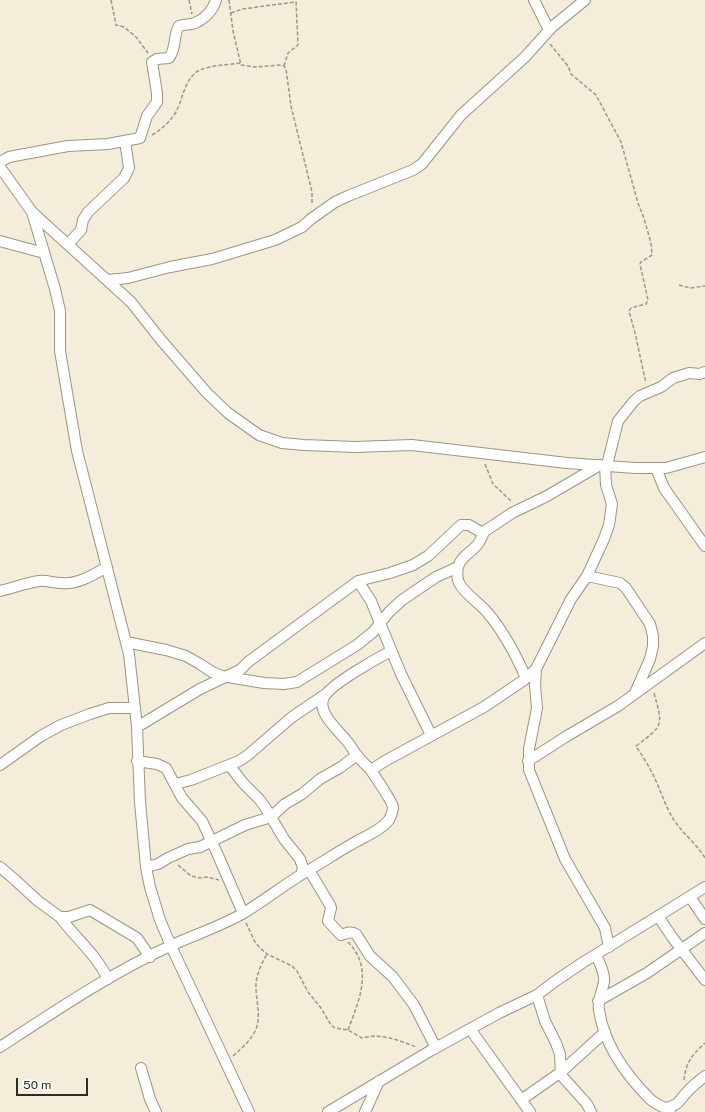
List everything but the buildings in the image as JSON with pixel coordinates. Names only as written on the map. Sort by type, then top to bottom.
[{"type":"street","points":[[0,162],[9,157],[68,146],[108,144],[140,138],[147,116],[157,102],[157,93],[152,66],[153,60],[169,58],[174,46],[177,28],[182,25],[194,23],[210,12],[216,0]]},
{"type":"street","points":[[534,0],[547,33]]},
{"type":"street","points":[[108,280],[128,278],[233,253],[291,233],[302,227],[311,219],[341,199],[402,176],[413,170],[422,164],[461,115],[525,57],[547,33],[586,0]]},
{"type":"street","points":[[69,244],[81,230],[83,220],[88,212],[124,178],[129,168],[125,141]]},
{"type":"street","points":[[0,167],[32,212],[56,232],[131,302],[161,340],[207,393],[228,413],[260,435],[282,443],[304,445],[355,447],[412,445],[566,463],[656,468],[678,465],[705,457]]},
{"type":"street","points":[[32,212],[60,311],[60,351],[77,451],[129,654],[137,727],[137,761],[140,802],[146,867],[150,887],[160,920],[171,946],[249,1112]]},
{"type":"street","points":[[41,241],[43,237],[48,234],[56,232]]},
{"type":"street","points":[[0,241],[44,253]]},
{"type":"street","points":[[371,770],[431,735],[484,707],[526,678],[536,669],[571,599],[587,576],[604,539],[611,516],[612,504],[606,485],[604,465],[618,421],[634,401],[648,392],[661,387],[673,378],[705,372]]},
{"type":"street","points":[[526,678],[511,646],[500,630],[487,612],[462,587],[457,575],[458,567],[465,555],[477,545],[485,531],[512,513],[604,465]]},
{"type":"street","points":[[656,468],[664,488],[705,546]]},
{"type":"street","points":[[137,727],[164,709],[225,676],[240,670],[248,662],[358,581],[390,573],[413,565],[428,556],[462,525],[469,525],[481,532],[485,531]]},
{"type":"street","points":[[126,642],[166,650],[186,656],[212,672],[225,676],[264,683],[284,684],[298,682],[357,645],[373,632],[389,612],[402,600],[436,578],[458,567]]},
{"type":"street","points":[[0,591],[39,581],[70,583],[89,577],[107,568]]},
{"type":"street","points":[[587,576],[620,583],[626,588],[650,624],[653,636],[653,646],[650,659],[635,693]]},
{"type":"street","points":[[358,581],[371,601],[391,651],[431,735]]},
{"type":"street","points":[[528,761],[566,736],[618,706],[705,643]]},
{"type":"street","points":[[176,784],[230,766],[248,755],[292,717],[327,693],[344,679],[391,651]]},
{"type":"street","points":[[536,669],[535,685],[537,708],[529,749],[529,770],[564,859],[605,928],[609,947]]},
{"type":"street","points":[[0,1047],[108,979],[171,946],[243,913],[354,842],[376,831],[390,817],[393,807],[391,802],[371,770],[357,756],[352,746],[327,717],[323,710],[324,698],[327,693]]},
{"type":"street","points":[[0,765],[41,736],[61,725],[109,708],[135,708]]},
{"type":"street","points":[[146,867],[158,864],[173,856],[211,842],[245,825],[271,817],[285,804],[302,794],[320,779],[357,756]]},
{"type":"street","points":[[137,761],[157,764],[166,768],[186,804],[202,821],[243,913]]},
{"type":"street","points":[[230,766],[243,783],[259,799],[284,839],[302,863],[305,873],[330,905],[331,908],[328,921],[341,936],[349,932],[356,934],[370,956],[393,977],[414,1005],[433,1049]]},
{"type":"street","points":[[0,868],[38,901],[60,917],[74,935],[99,962],[108,979]]},
{"type":"street","points":[[328,1112],[433,1049],[537,995],[554,982],[596,955],[705,887]]},
{"type":"street","points":[[690,897],[705,919]]},
{"type":"street","points":[[60,917],[69,917],[90,910],[137,938],[150,957]]},
{"type":"street","points":[[658,916],[705,980]]},
{"type":"street","points":[[598,1001],[647,973],[705,933]]},
{"type":"street","points":[[596,955],[603,971],[604,980],[598,1001],[601,1020],[609,1044],[627,1071],[651,1100],[664,1110],[674,1106],[680,1102],[688,1091],[705,1076]]},
{"type":"street","points":[[537,995],[545,1021],[556,1042],[560,1054],[561,1075],[591,1112]]},
{"type":"street","points":[[470,1029],[530,1112]]},
{"type":"street","points":[[521,1100],[560,1072],[605,1032]]},
{"type":"street","points":[[141,1068],[150,1099],[156,1112]]},
{"type":"street","points":[[365,1112],[379,1081]]},
{"type":"path","points":[[111,0],[116,25],[124,27],[136,36],[153,60]]},
{"type":"path","points":[[189,0],[194,23]]},
{"type":"path","points":[[229,0],[240,63]]},
{"type":"path","points":[[231,13],[242,9],[296,1],[298,45],[288,53],[284,66],[287,75],[291,106],[312,192],[313,203],[311,219]]},
{"type":"path","points":[[547,33],[559,57],[568,66],[571,74],[596,95],[610,119],[621,142],[638,203],[644,218],[651,243],[652,255],[640,264],[648,300],[646,304],[631,308],[629,311],[648,392]]},
{"type":"path","points":[[140,138],[151,135],[160,130],[169,121],[176,111],[186,85],[197,72],[207,67],[240,63],[241,65],[247,67],[284,66]]},
{"type":"path","points":[[679,285],[690,288],[705,286]]},
{"type":"path","points":[[483,454],[493,484],[520,510]]},
{"type":"path","points":[[651,682],[659,710],[658,729],[636,746],[656,779],[666,807],[675,822],[681,831],[700,850],[705,858]]},
{"type":"path","points":[[173,856],[177,864],[191,876],[200,878],[207,877],[231,885]]},
{"type":"path","points":[[243,913],[255,942],[267,954],[297,970],[308,992],[334,1028],[348,1030],[362,1038],[375,1036],[433,1049]]},
{"type":"path","points":[[341,936],[350,945],[363,970],[361,988],[348,1030]]},
{"type":"path","points":[[227,1064],[250,1040],[258,1025],[256,984],[262,964],[267,954]]},
{"type":"path","points":[[684,1080],[687,1064],[693,1055],[705,1043]]}]
